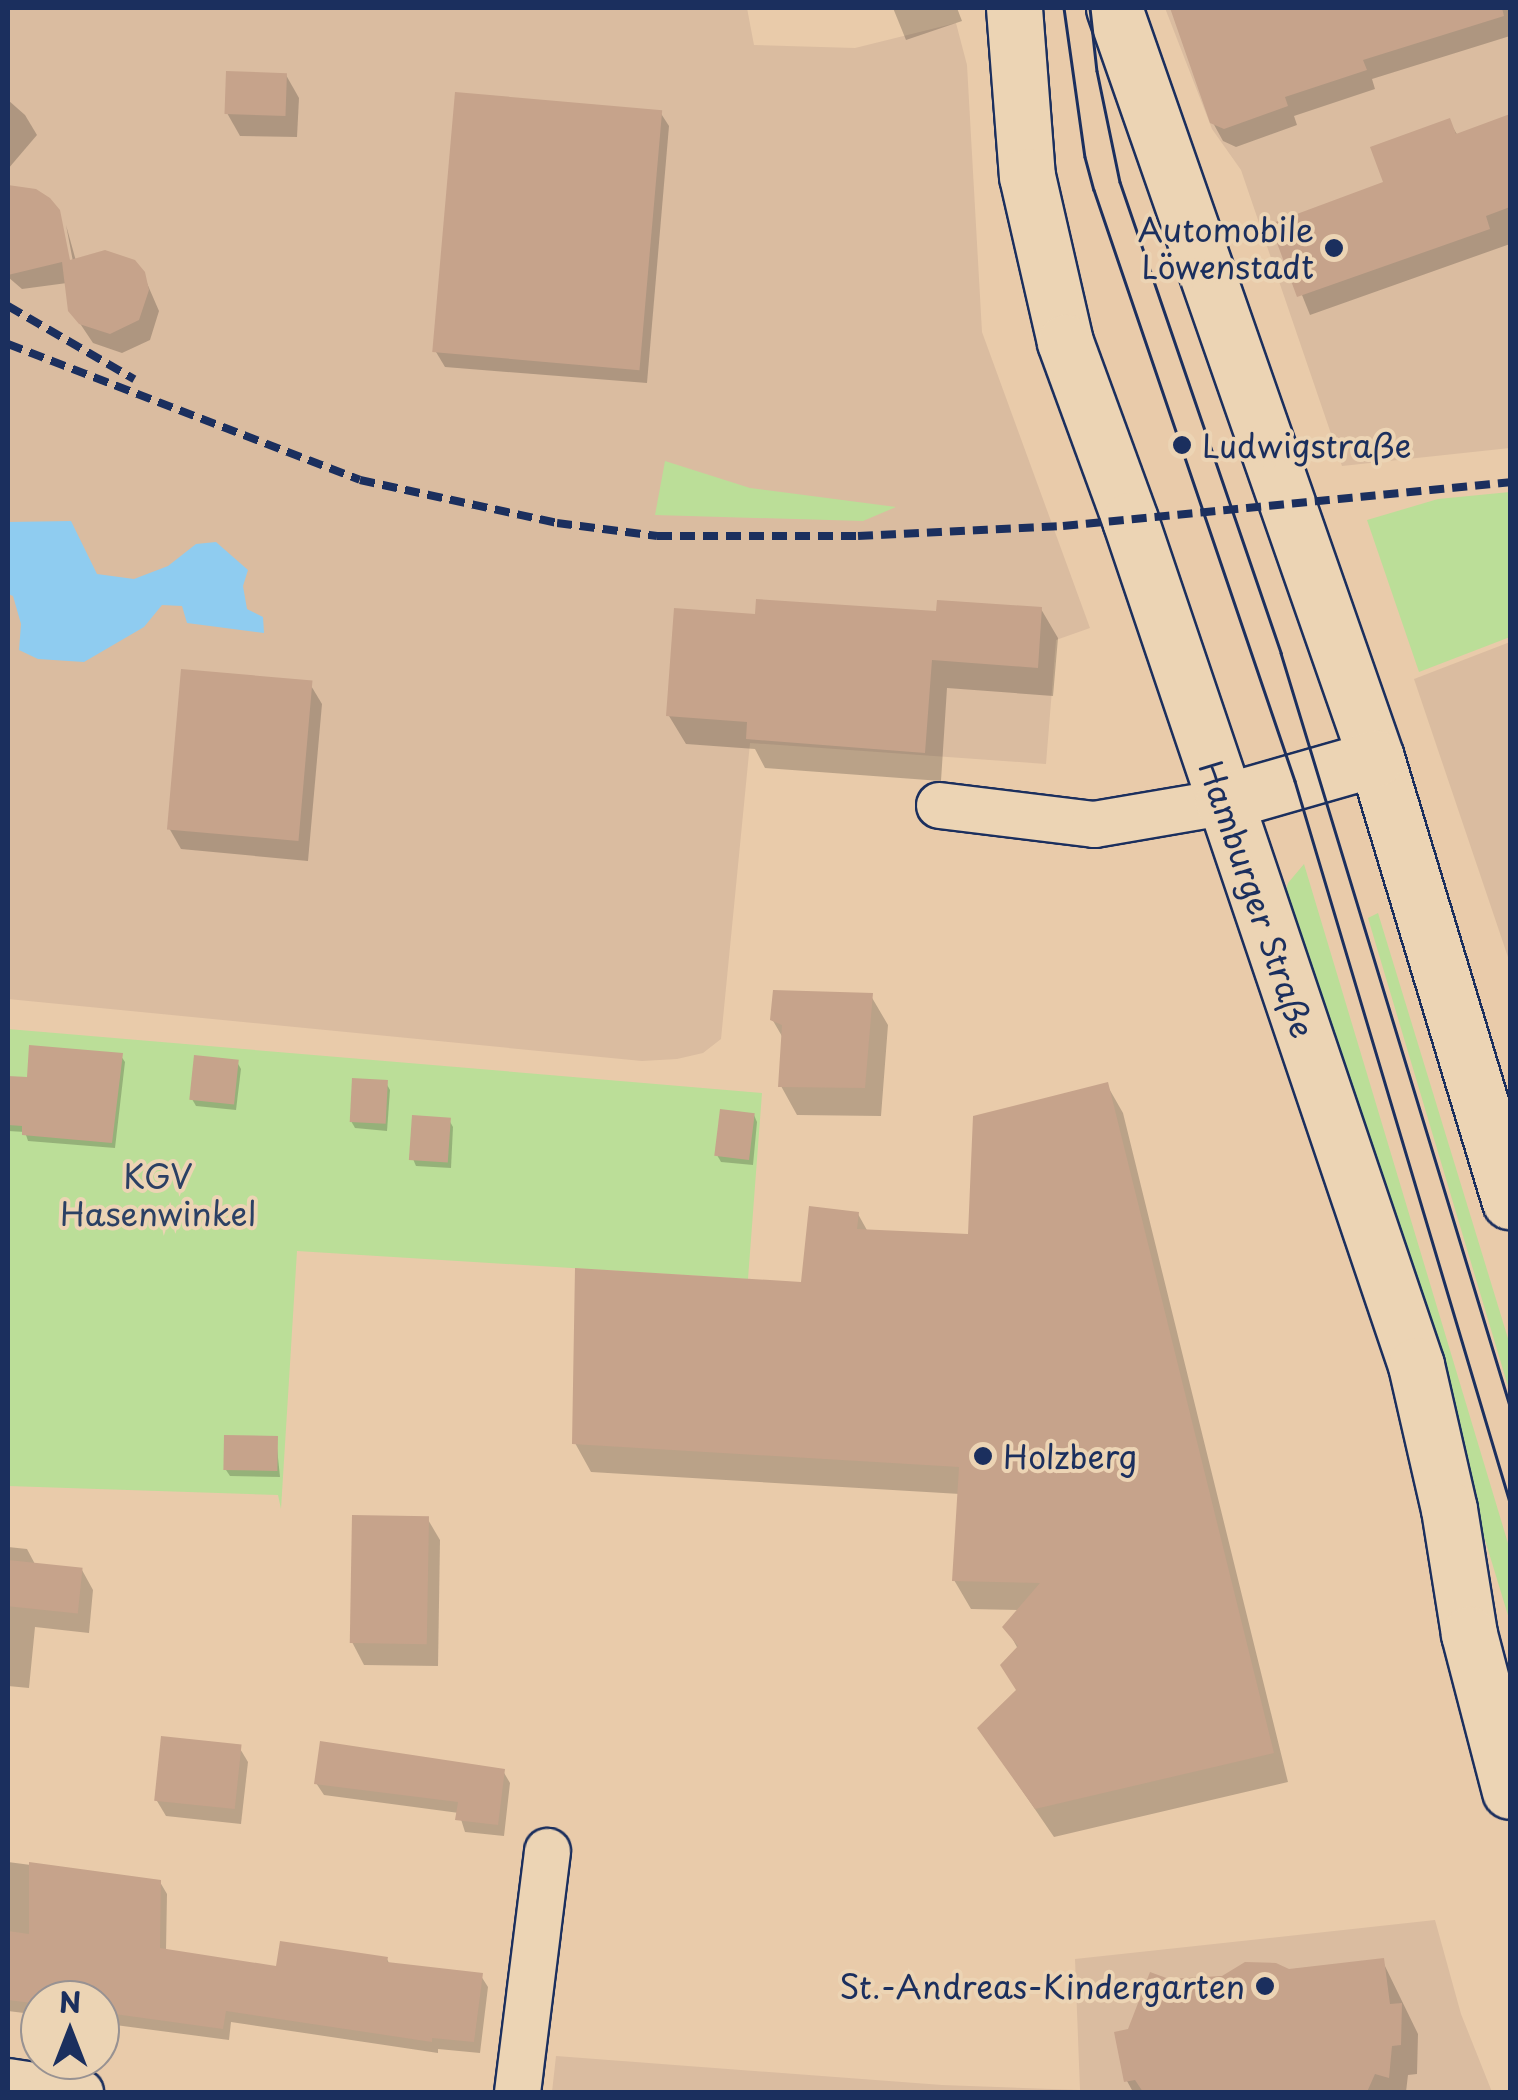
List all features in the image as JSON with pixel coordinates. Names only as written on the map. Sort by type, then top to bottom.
[{"type":"main road","name":"Hamburger Straße","points":[[1014,8],[1027,176],[1065,342],[1130,520],[1416,1365],[1450,1508],[1468,1634],[1510,1790]]},
{"type":"main road","points":[[1114,8],[1376,758],[1510,1201]]},
{"type":"main road","points":[[1223,802],[1376,758]]},
{"type":"street","points":[[939,806],[1094,824],[1223,802]]},
{"type":"street","points":[[517,2092],[547,1851]]},
{"type":"street","points":[[8,2080],[80,2092]]},
{"type":"shaded area","points":[[8,8],[747,8],[754,45],[855,48],[956,23],[967,65],[982,332],[1090,628],[1056,640],[1046,764],[750,743],[721,1039],[703,1053],[677,1059],[642,1061],[8,999]]},
{"type":"shaded area","points":[[1165,8],[1510,8],[1510,448],[1342,466],[1241,170],[1212,129]]},
{"type":"shaded area","points":[[1510,642],[1510,963],[1414,679]]},
{"type":"shaded area","name":"St.-Andreas-Kindergarten","points":[[1435,1920],[1461,2014],[1492,2092],[552,2092],[556,2056],[942,2085],[1080,2090],[1075,1959]]},
{"type":"green space","points":[[665,461],[750,488],[896,507],[863,521],[655,515]]},
{"type":"green space","points":[[1510,492],[1510,637],[1419,672],[1367,520],[1438,499]]},
{"type":"green space","points":[[1304,864],[1510,1550],[1510,1622],[1426,1346],[1280,913],[1288,883]]},
{"type":"green space","points":[[1378,913],[1510,1345],[1510,1393],[1368,918]]},
{"type":"green space","name":"KGV Hasenwinkel","points":[[8,1029],[762,1093],[748,1279],[297,1251],[281,1509],[278,1495],[8,1486]]},
{"type":"water","points":[[71,521],[97,574],[134,579],[168,566],[196,544],[216,542],[248,570],[243,586],[247,609],[263,617],[264,633],[187,623],[182,606],[162,605],[144,627],[84,662],[38,659],[19,650],[21,624],[13,596],[8,594],[8,522]]},
{"type":"building","points":[[1170,8],[1502,8],[1504,16],[1363,60],[1367,70],[1285,97],[1288,106],[1224,129],[1210,123]]},
{"type":"building","points":[[226,71],[287,73],[285,116],[224,114]]},
{"type":"building","points":[[455,92],[662,110],[639,370],[432,352]]},
{"type":"building","points":[[1510,114],[1510,207],[1486,216],[1490,229],[1297,297],[1270,224],[1383,182],[1370,147],[1450,118],[1456,134]]},
{"type":"building","points":[[8,185],[36,189],[60,210],[70,260],[105,250],[135,260],[145,272],[149,290],[139,320],[110,334],[79,324],[68,311],[62,262],[8,275]]},
{"type":"building","points":[[756,599],[936,611],[937,600],[1042,607],[1038,668],[932,660],[925,753],[746,739],[747,722],[666,716],[674,608],[755,614]]},
{"type":"building","points":[[181,669],[312,681],[298,841],[167,829]]},
{"type":"building","points":[[773,990],[873,993],[865,1088],[778,1087],[782,1025],[770,1020]]},
{"type":"building","points":[[29,1045],[123,1053],[112,1143],[22,1135],[22,1126],[8,1125],[8,1076],[27,1077]]},
{"type":"building","points":[[194,1055],[239,1060],[234,1104],[189,1100]]},
{"type":"building","points":[[352,1078],[388,1080],[386,1124],[350,1122]]},
{"type":"building","name":"Holzberg","points":[[1108,1082],[1274,1753],[1035,1809],[977,1728],[1016,1690],[1000,1665],[1018,1646],[1002,1627],[1040,1583],[952,1581],[959,1467],[572,1444],[575,1268],[801,1282],[809,1206],[859,1212],[857,1229],[968,1234],[973,1116]]},
{"type":"building","points":[[720,1109],[755,1113],[749,1160],[714,1156]]},
{"type":"building","points":[[412,1115],[451,1118],[448,1163],[409,1160]]},
{"type":"building","points":[[224,1435],[278,1436],[277,1471],[223,1470]]},
{"type":"building","points":[[352,1515],[429,1516],[427,1644],[350,1643]]},
{"type":"building","points":[[8,1560],[83,1568],[78,1614],[8,1606]]},
{"type":"building","points":[[161,1736],[242,1744],[235,1809],[154,1801]]},
{"type":"building","points":[[320,1741],[505,1769],[498,1825],[455,1820],[458,1802],[314,1784]]},
{"type":"building","points":[[29,1862],[161,1880],[160,1948],[276,1966],[280,1941],[388,1957],[387,1962],[483,1973],[474,2042],[432,2038],[432,2042],[226,2011],[223,2029],[120,2015],[120,1980],[20,1980],[20,2002],[8,2000],[8,1931],[29,1934]]},
{"type":"building","points":[[1384,1958],[1390,2004],[1402,2003],[1401,2045],[1392,2046],[1389,2078],[1375,2074],[1367,2092],[1143,2092],[1135,2080],[1124,2082],[1114,2032],[1128,2029],[1150,1972],[1169,1979],[1222,1976],[1245,1962],[1276,1963],[1289,1969]]},
{"type":"tram line","points":[[1064,8],[1085,157],[1094,190],[1295,781],[1510,1502]]},
{"type":"tram line","points":[[1090,8],[1097,71],[1120,182],[1281,653],[1510,1406]]},
{"type":"railway","points":[[8,306],[134,379]]},
{"type":"railway","points":[[8,344],[360,480],[557,523],[657,536],[858,536],[1063,526],[1510,482]]},
{"type":"place","name":"Automobile Löwenstadt","points":[[1334,248]]},
{"type":"place","name":"Ludwigstraße","points":[[1182,445]]},
{"type":"place","name":"Holzberg","points":[[983,1456]]},
{"type":"place","name":"St.-Andreas-Kindergarten","points":[[1265,1986]]}]
